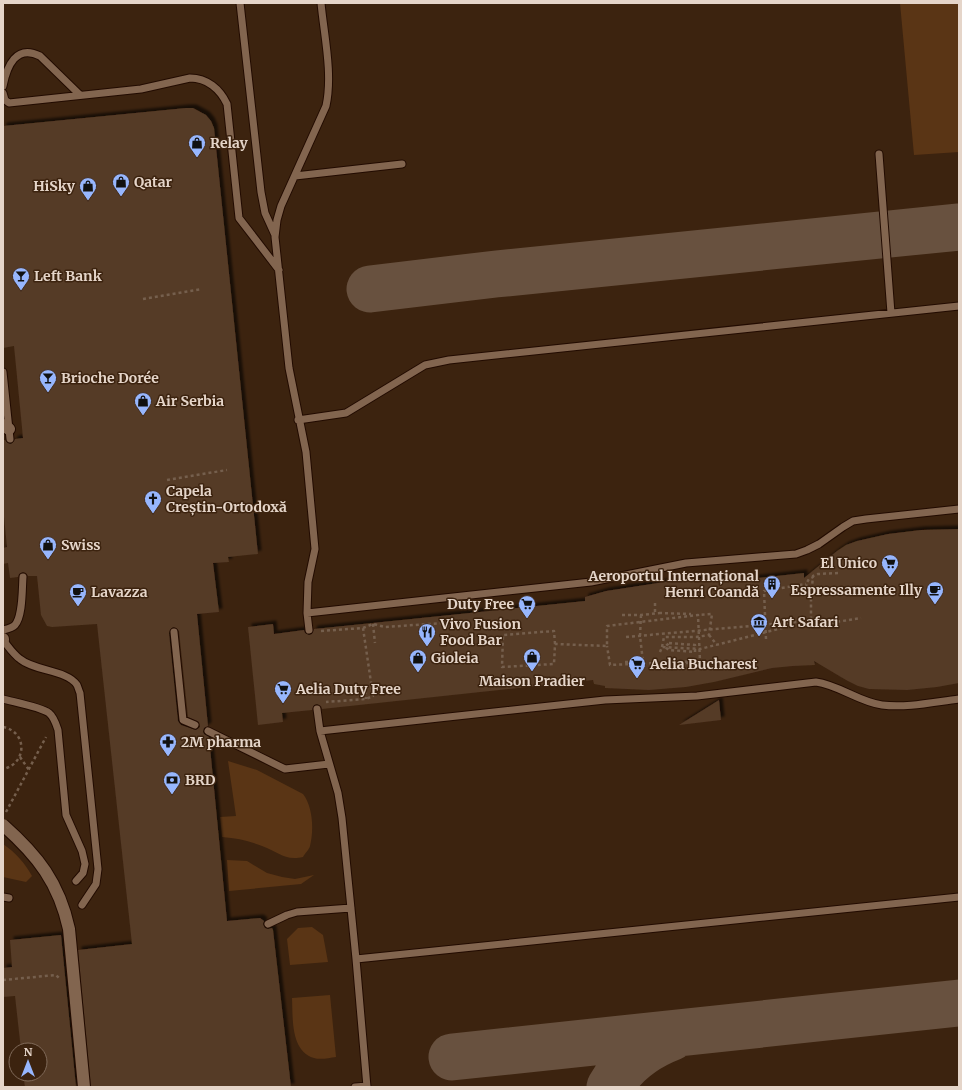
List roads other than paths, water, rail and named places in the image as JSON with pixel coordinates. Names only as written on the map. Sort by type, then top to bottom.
[{"type":"street","points":[[3,825],[31,852],[45,871],[58,891],[65,910],[69,929],[84,1087]]},
{"type":"lane","points":[[240,3],[261,192],[265,213],[275,237]]},
{"type":"lane","points":[[309,630],[307,613],[308,582],[315,549],[306,452],[298,420],[289,368],[275,237],[277,220],[281,206],[326,106],[329,94],[321,3]]},
{"type":"lane","points":[[3,86],[8,67],[14,58],[26,52],[34,53],[40,56],[80,95]]},
{"type":"lane","points":[[3,93],[5,100],[9,103],[141,89],[190,78],[202,79],[212,85],[222,94],[227,104],[239,218],[279,270]]},
{"type":"lane","points":[[879,154],[891,313]]},
{"type":"lane","points":[[295,176],[402,164]]},
{"type":"lane","points":[[298,420],[346,413],[426,365],[449,360],[959,306]]},
{"type":"lane","points":[[3,372],[8,431]]},
{"type":"lane","points":[[307,613],[591,582],[686,563],[796,554],[819,544],[853,521],[959,509]]},
{"type":"lane","points":[[3,630],[14,626],[18,620],[21,608],[23,577]]},
{"type":"lane","points":[[174,632],[183,720],[195,725]]},
{"type":"lane","points":[[3,640],[20,659],[30,665],[65,676],[72,680],[77,685],[80,694],[98,869],[96,884],[82,905]]},
{"type":"lane","points":[[320,731],[605,700],[697,696],[816,682],[827,683],[866,701],[882,705],[902,705],[959,699]]},
{"type":"lane","points":[[3,699],[41,709],[48,713],[54,720],[58,730],[66,816],[82,851],[85,864],[83,873],[76,881]]},
{"type":"lane","points":[[319,706],[320,731],[338,793],[342,818],[356,959],[367,1086],[355,1087]]},
{"type":"lane","points":[[208,731],[285,769],[329,764]]},
{"type":"lane","points":[[356,959],[959,897]]},
{"type":"lane","points":[[268,924],[297,912],[351,908]]},
{"type":"place","name":"Relay","points":[[197,158]]},
{"type":"place","name":"Qatar","points":[[121,197]]},
{"type":"place","name":"HiSky","points":[[88,201]]},
{"type":"place","name":"Left Bank","points":[[21,291]]},
{"type":"place","name":"Brioche Dorée","points":[[48,393]]},
{"type":"place","name":"Air Serbia","points":[[143,416]]},
{"type":"place","name":"Capela Creștin-Ortodoxă","points":[[153,514]]},
{"type":"place","name":"Swiss","points":[[48,560]]},
{"type":"place","name":"El Unico","points":[[890,578]]},
{"type":"place","name":"Aeroportul Internațional Henri Coandă","points":[[772,599]]},
{"type":"place","name":"Espressamente Illy","points":[[935,605]]},
{"type":"place","name":"Lavazza","points":[[78,607]]},
{"type":"place","name":"Duty Free","points":[[527,619]]},
{"type":"place","name":"Art Safari","points":[[759,637]]},
{"type":"place","name":"Vivo Fusion Food Bar","points":[[427,647]]},
{"type":"place","name":"Maison Pradier","points":[[532,672]]},
{"type":"place","name":"Gioleia","points":[[418,673]]},
{"type":"place","name":"Aelia Bucharest","points":[[637,679]]},
{"type":"place","name":"Aelia Duty Free","points":[[283,704]]},
{"type":"place","name":"2M pharma","points":[[168,757]]},
{"type":"place","name":"BRD","points":[[172,795]]}]
